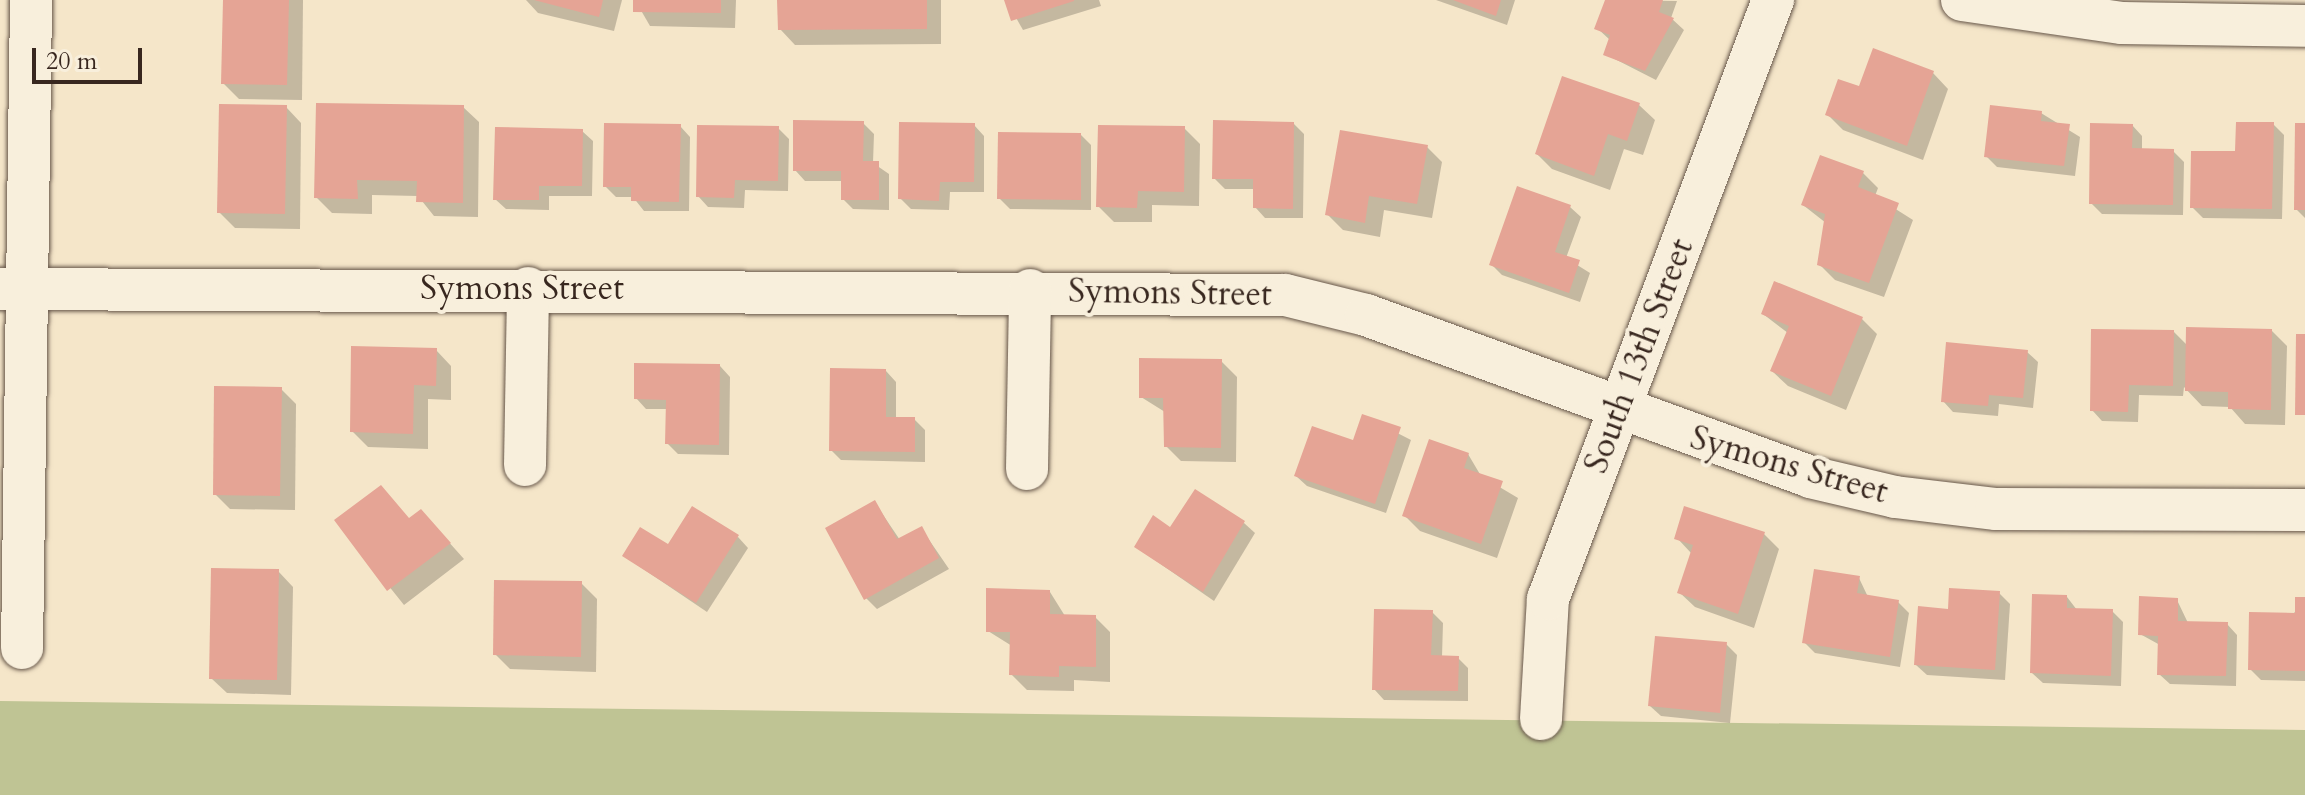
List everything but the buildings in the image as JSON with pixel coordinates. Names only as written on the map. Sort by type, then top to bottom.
[{"type":"street","points":[[22,648],[14,290],[31,0]]},
{"type":"street","name":"South 13th Street","points":[[1541,719],[1548,599],[1773,0]]},
{"type":"street","points":[[1962,0],[2122,23],[2305,26]]},
{"type":"street","points":[[525,465],[528,288]]},
{"type":"street","name":"Symons Street","points":[[14,290],[528,288],[1030,290],[1285,295],[1366,315],[1618,413],[1810,477],[1895,497],[1996,509],[2305,510]]},
{"type":"street","points":[[1027,469],[1030,290]]},
{"type":"green space","points":[[0,701],[2305,730],[2305,795],[0,795]]}]
